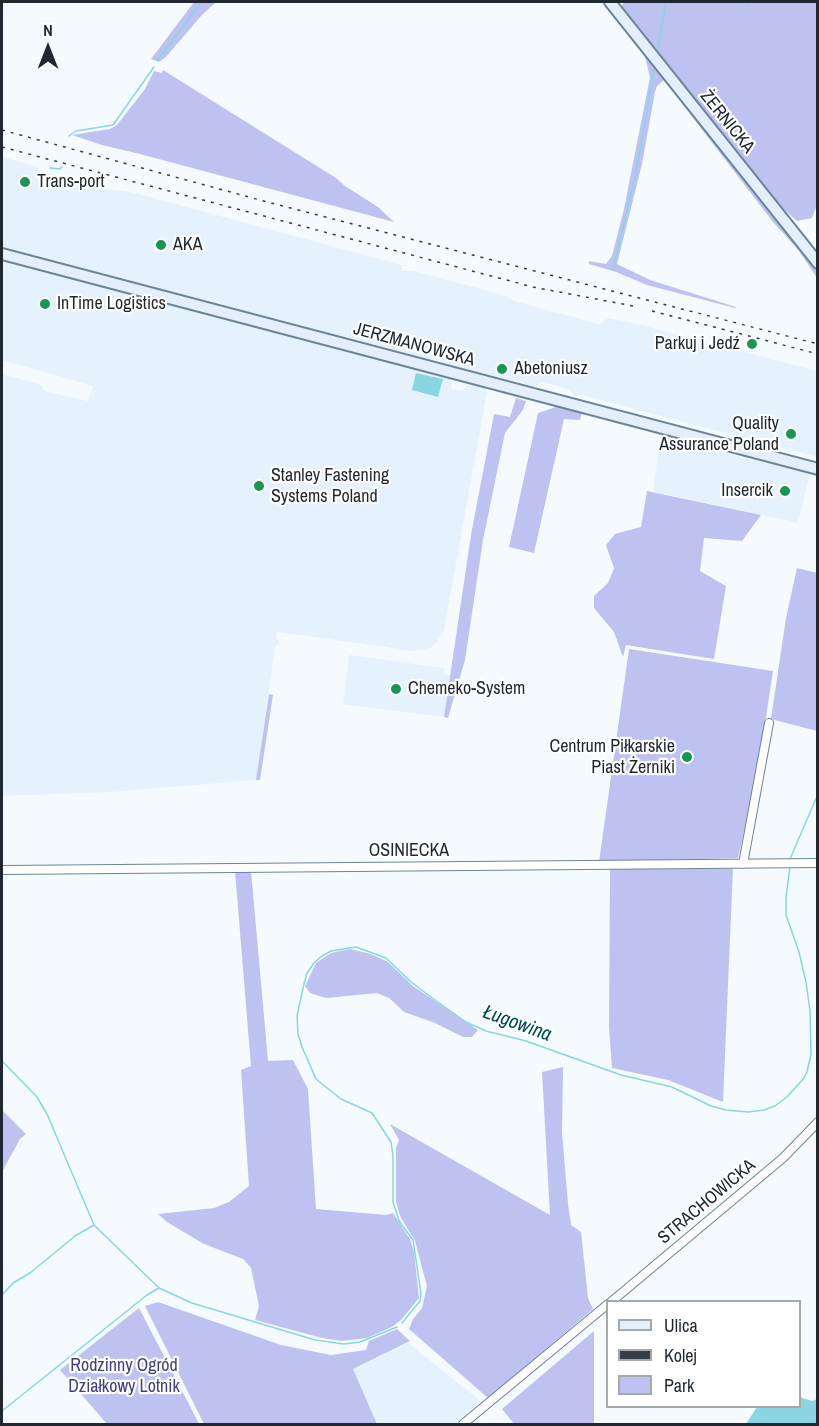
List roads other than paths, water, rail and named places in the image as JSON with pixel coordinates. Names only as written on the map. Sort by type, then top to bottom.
[{"type":"street","name":"ŻERNICKA","points":[[610,2],[818,263]]},
{"type":"street","name":"JERZMANOWSKA","points":[[2,254],[818,468]]},
{"type":"street","points":[[743,864],[769,723]]},
{"type":"street","name":"OSINIECKA","points":[[2,870],[818,863]]},
{"type":"street","name":"STRACHOWICKA","points":[[613,1300],[783,1158],[818,1122]]},
{"type":"street","points":[[463,1425],[606,1306]]},
{"type":"waterway","points":[[158,60],[201,2]]},
{"type":"waterway","points":[[658,50],[666,2]]},
{"type":"waterway","points":[[747,2],[748,6]]},
{"type":"waterway","points":[[69,136],[76,131],[113,125],[154,67]]},
{"type":"waterway","points":[[613,270],[637,168],[654,68]]},
{"type":"waterway","points":[[50,168],[60,169],[62,167]]},
{"type":"waterway","name":"Ługowina","points":[[790,859],[818,794]]},
{"type":"waterway","name":"Ługowina","points":[[402,1323],[420,1301],[421,1294],[413,1240],[399,1221],[393,1202],[391,1142],[372,1113],[341,1099],[316,1079],[298,1034],[297,1016],[304,984],[307,973],[314,963],[331,951],[356,947],[386,958],[411,982],[435,1000],[466,1022],[486,1031],[526,1041],[621,1075],[672,1087],[711,1106],[748,1112],[764,1110],[775,1106],[787,1097],[804,1078],[811,1054],[810,1011],[806,982],[799,952],[786,915],[790,867]]},
{"type":"waterway","points":[[2,1061],[37,1097],[47,1114],[94,1225],[159,1288]]},
{"type":"waterway","points":[[2,1295],[13,1283],[30,1273],[75,1236],[94,1225]]},
{"type":"waterway","name":"Ługowina","points":[[2,1411],[147,1295],[159,1288],[192,1303],[315,1340],[344,1344],[360,1342],[397,1327]]},
{"type":"railway","points":[[2,130],[271,203],[818,344]]},
{"type":"railway","points":[[2,147],[533,287],[633,306]]},
{"type":"railway","points":[[652,311],[818,354]]},
{"type":"place","name":"Trans-port","points":[[25,182]]},
{"type":"place","name":"AKA","points":[[161,245]]},
{"type":"place","name":"InTime Logistics","points":[[45,304]]},
{"type":"place","name":"Parkuj i Jedź","points":[[752,344]]},
{"type":"place","name":"Abetoniusz","points":[[502,369]]},
{"type":"place","name":"Quality Assurance Poland","points":[[791,434]]},
{"type":"place","name":"Stanley Fastening Systems Poland","points":[[259,486]]},
{"type":"place","name":"Insercik","points":[[785,491]]},
{"type":"place","name":"Chemeko-System","points":[[396,689]]},
{"type":"place","name":"Centrum Piłkarskie Piast Żerniki","points":[[687,757]]},
{"type":"park label","name":"Rodzinny Ogród Działkowy Lotnik","points":[[124,1376]]}]
